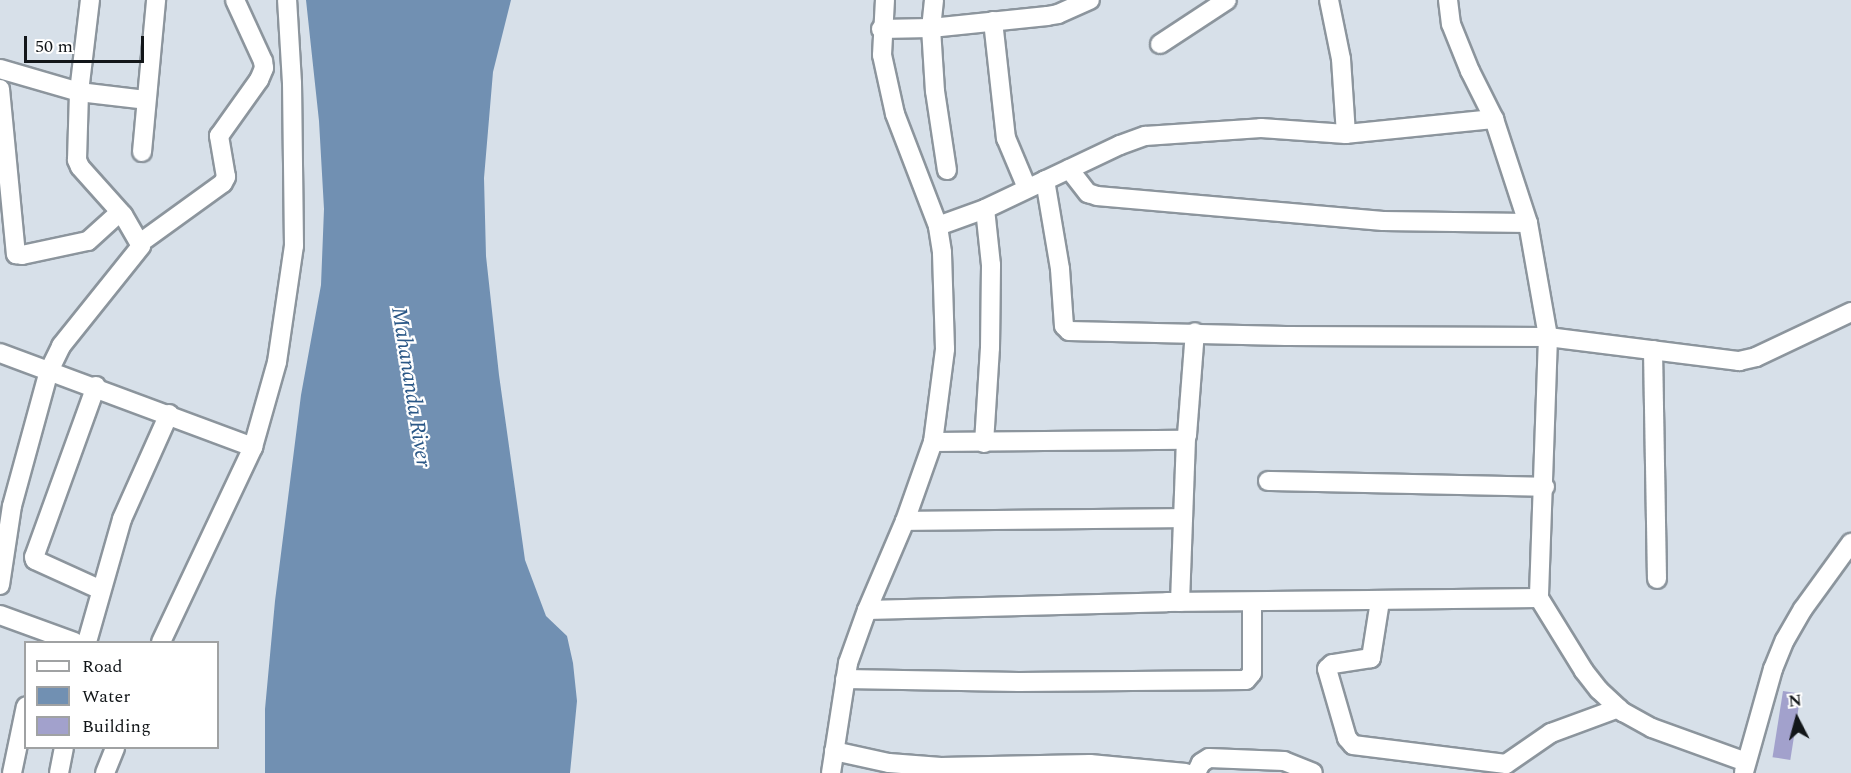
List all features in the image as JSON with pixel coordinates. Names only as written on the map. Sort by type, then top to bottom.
[{"type":"street","points":[[0,585],[12,506],[49,371],[61,346],[140,248],[140,243],[120,212],[80,167],[77,160],[79,92],[90,0]]},
{"type":"street","points":[[142,152],[156,0]]},
{"type":"street","points":[[140,243],[223,183],[226,177],[219,136],[259,80],[264,68],[263,61],[235,0]]},
{"type":"street","points":[[161,641],[253,447],[277,362],[294,246],[292,83],[286,0]]},
{"type":"street","points":[[831,773],[845,679],[867,610],[905,521],[933,442],[945,349],[942,252],[938,226],[896,114],[882,55],[881,29],[885,0]]},
{"type":"street","points":[[934,0],[931,28],[934,91],[947,170]]},
{"type":"street","points":[[881,29],[931,28],[1058,14],[1090,0]]},
{"type":"street","points":[[1160,44],[1227,0]]},
{"type":"street","points":[[1329,0],[1341,59],[1346,134]]},
{"type":"street","points":[[1448,0],[1451,24],[1470,71],[1494,119],[1528,224],[1548,337],[1545,487],[1539,598],[1584,671],[1599,690],[1618,708],[1652,728],[1745,767],[1773,669],[1785,640],[1803,609],[1851,543]]},
{"type":"street","points":[[993,21],[1006,138],[1027,188]]},
{"type":"street","points":[[0,69],[79,92],[146,100]]},
{"type":"street","points":[[0,89],[8,254],[22,255],[88,241],[120,212]]},
{"type":"street","points":[[938,226],[985,209],[1145,136],[1261,128],[1346,134],[1494,119]]},
{"type":"street","points":[[1069,169],[1088,193],[1097,196],[1383,221],[1528,224]]},
{"type":"street","points":[[1045,180],[1067,330],[1286,336],[1548,337],[1746,361],[1851,312]]},
{"type":"street","points":[[984,443],[990,348],[991,265],[985,209]]},
{"type":"street","points":[[1180,602],[1186,438],[1195,332]]},
{"type":"street","points":[[1653,350],[1657,579]]},
{"type":"street","points":[[0,353],[96,386],[253,447]]},
{"type":"street","points":[[96,386],[34,557],[35,561],[101,590]]},
{"type":"street","points":[[87,641],[122,519],[169,414]]},
{"type":"street","points":[[933,442],[1180,440],[1186,438]]},
{"type":"street","points":[[1268,480],[1545,487]]},
{"type":"street","points":[[905,521],[1183,518]]},
{"type":"street","points":[[867,610],[1180,602],[1539,598]]},
{"type":"street","points":[[1380,601],[1371,658],[1332,664],[1327,669],[1347,738],[1353,745],[1506,764],[1545,736],[1618,708]]},
{"type":"street","points":[[845,679],[1019,682],[1246,680],[1252,673],[1252,602]]},
{"type":"street","points":[[0,615],[40,636],[68,641]]},
{"type":"street","points":[[12,773],[24,716]]},
{"type":"street","points":[[59,773],[64,749]]},
{"type":"street","points":[[105,773],[115,749]]},
{"type":"street","points":[[834,751],[889,763],[941,767],[1090,764],[1186,773]]},
{"type":"street","points":[[1196,773],[1205,759],[1243,766],[1289,762],[1312,773]]},
{"type":"water","name":"Mahananda River","points":[[306,0],[511,0],[493,72],[484,178],[486,256],[499,375],[525,560],[546,616],[567,636],[573,663],[577,701],[570,773],[265,773],[265,709],[275,601],[301,395],[321,285],[324,209],[319,121]]},
{"type":"building","points":[[1783,691],[1801,694],[1790,760],[1773,757]]}]
